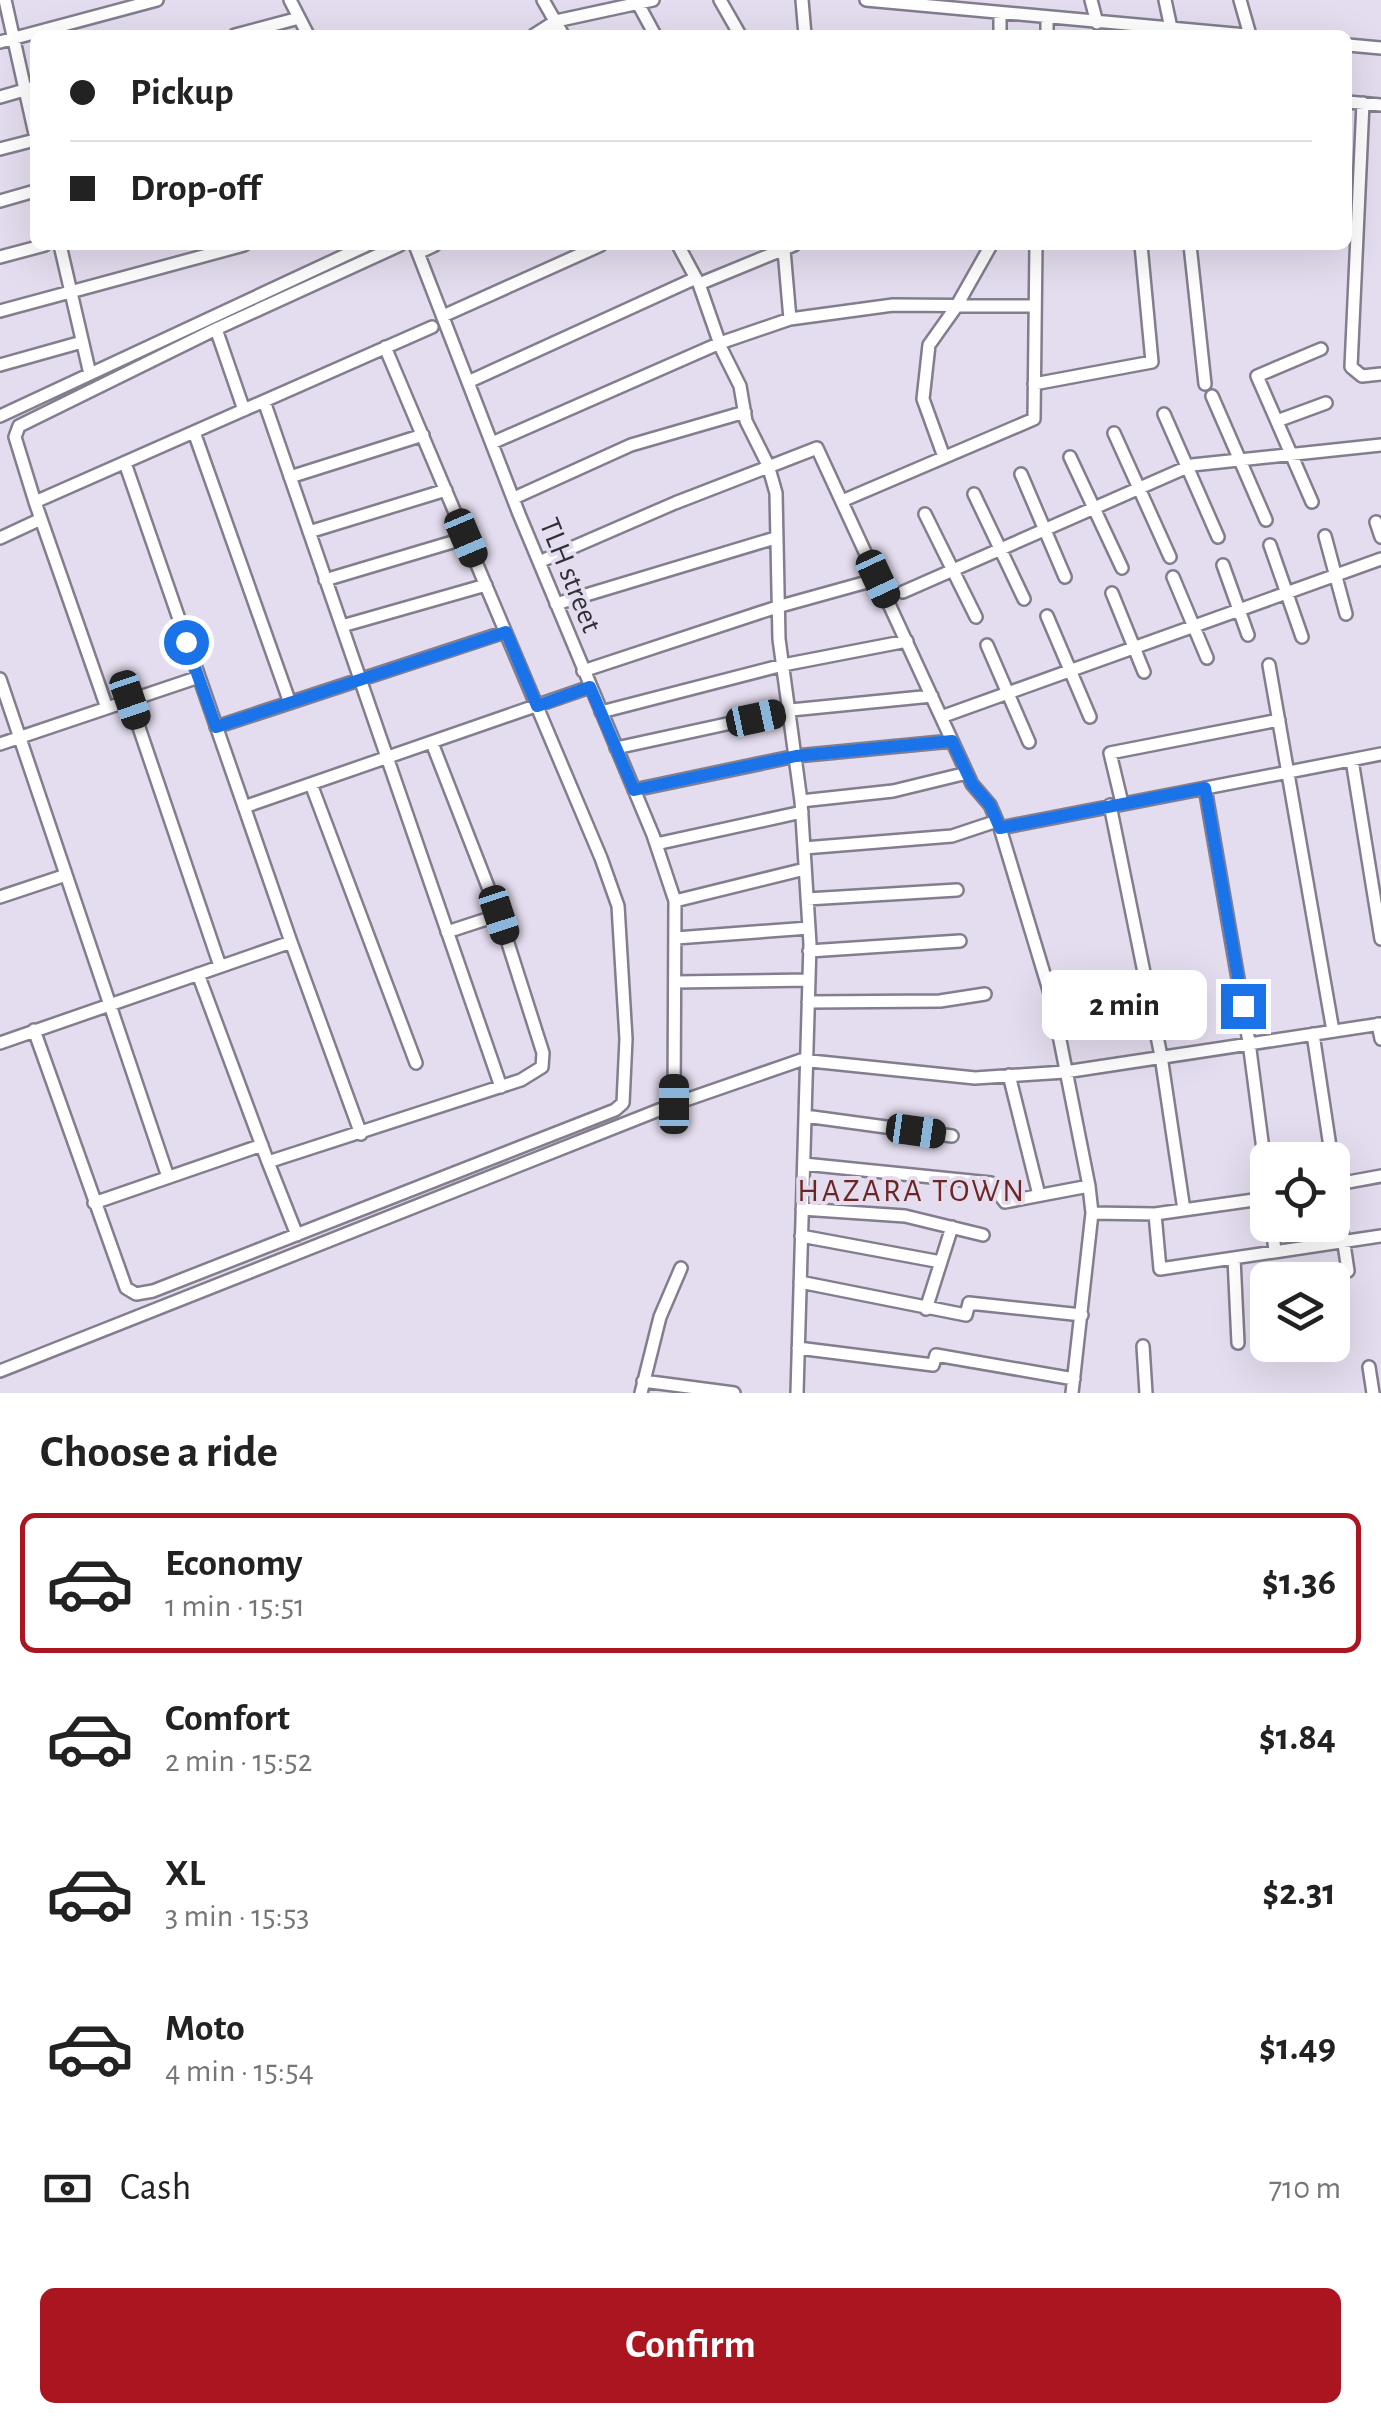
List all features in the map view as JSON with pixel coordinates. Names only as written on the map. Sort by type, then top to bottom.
[{"type":"street","points":[[0,96],[30,88],[7,40],[5,0]]},
{"type":"street","points":[[44,30],[157,0]]},
{"type":"street","points":[[290,0],[306,30]]},
{"type":"street","points":[[544,0],[560,30]]},
{"type":"street","points":[[542,30],[556,21],[653,0]]},
{"type":"street","points":[[720,0],[737,30]]},
{"type":"street","points":[[802,0],[805,30]]},
{"type":"street","points":[[866,0],[935,4],[1000,14],[1017,7],[1047,18],[1194,30]]},
{"type":"street","points":[[1091,0],[1096,23]]},
{"type":"street","points":[[1165,0],[1172,28]]},
{"type":"street","points":[[1240,0],[1247,30]]},
{"type":"street","points":[[636,2],[652,30]]},
{"type":"street","points":[[1000,14],[1000,30]]},
{"type":"street","points":[[253,30],[300,18]]},
{"type":"street","points":[[1046,30],[1047,18]]},
{"type":"street","points":[[1352,45],[1381,48]]},
{"type":"street","points":[[1352,103],[1381,104]]},
{"type":"street","points":[[1363,104],[1351,366],[1362,376],[1381,374]]},
{"type":"street","points":[[0,149],[30,139]]},
{"type":"street","points":[[0,201],[30,193]]},
{"type":"street","points":[[0,257],[30,249]]},
{"type":"street","points":[[61,250],[90,374]]},
{"type":"street","points":[[0,311],[226,250]]},
{"type":"street","points":[[0,416],[356,250]]},
{"type":"street","points":[[107,708],[35,502],[16,437],[19,426],[389,250]]},
{"type":"street","name":"TLH street","points":[[417,250],[675,900],[674,1104]]},
{"type":"street","points":[[443,316],[591,250]]},
{"type":"street","points":[[681,250],[740,386],[745,412],[776,493],[776,607],[796,756],[810,950],[797,1393]]},
{"type":"street","points":[[468,382],[697,281],[783,250]]},
{"type":"street","points":[[789,250],[790,320]]},
{"type":"street","points":[[944,458],[923,400],[929,345],[988,250]]},
{"type":"street","points":[[842,501],[1034,418],[1036,250]]},
{"type":"street","points":[[1034,384],[1152,362],[1141,250]]},
{"type":"street","points":[[1191,250],[1205,384]]},
{"type":"street","points":[[492,443],[720,343],[790,320],[893,304],[1033,306]]},
{"type":"street","points":[[35,502],[432,327]]},
{"type":"street","points":[[216,329],[244,410]]},
{"type":"street","points":[[0,365],[82,342]]},
{"type":"street","points":[[34,1030],[126,1288],[136,1294],[153,1291],[615,1110],[623,1102],[626,1039],[618,906],[386,348]]},
{"type":"street","points":[[1312,502],[1257,376],[1321,348]]},
{"type":"street","points":[[1212,396],[1266,520]]},
{"type":"street","points":[[264,401],[501,1087]]},
{"type":"street","points":[[1277,421],[1326,403]]},
{"type":"street","points":[[514,498],[632,445],[745,412]]},
{"type":"street","points":[[1164,414],[1218,538]]},
{"type":"street","points":[[194,432],[290,703]]},
{"type":"street","points":[[1114,433],[1170,558]]},
{"type":"street","points":[[290,477],[423,435]]},
{"type":"street","points":[[903,592],[1187,467],[1239,458],[1381,445]]},
{"type":"street","points":[[539,562],[817,448],[967,773],[999,824],[1052,1000],[1089,1186],[1092,1213],[1073,1386],[936,1356],[934,1365],[798,1348]]},
{"type":"street","points":[[1070,457],[1122,568]]},
{"type":"street","points":[[125,463],[291,942],[362,1134]]},
{"type":"street","points":[[1021,474],[1065,577]]},
{"type":"street","points":[[309,532],[446,490]]},
{"type":"street","points":[[974,494],[1024,599]]},
{"type":"street","points":[[925,514],[976,616]]},
{"type":"street","points":[[0,538],[41,519]]},
{"type":"street","points":[[1376,522],[1381,537]]},
{"type":"street","points":[[1325,536],[1346,614]]},
{"type":"street","points":[[325,580],[466,538]]},
{"type":"street","points":[[556,604],[775,538]]},
{"type":"street","points":[[1270,545],[1302,637]]},
{"type":"street","points":[[941,717],[1381,559]]},
{"type":"street","points":[[1224,565],[1248,635]]},
{"type":"street","points":[[1173,576],[1207,658]]},
{"type":"street","points":[[584,671],[776,607],[878,579]]},
{"type":"street","points":[[342,626],[486,586]]},
{"type":"street","points":[[1112,593],[1144,672]]},
{"type":"street","points":[[1047,616],[1090,716]]},
{"type":"street","points":[[216,727],[506,632]]},
{"type":"street","points":[[601,712],[783,665],[906,641]]},
{"type":"street","points":[[987,645],[1029,742]]},
{"type":"street","points":[[1269,665],[1333,1032]]},
{"type":"street","points":[[0,744],[199,677]]},
{"type":"street","points":[[0,679],[168,1178]]},
{"type":"street","points":[[244,807],[590,687]]},
{"type":"street","points":[[616,748],[791,710],[932,696]]},
{"type":"street","points":[[130,700],[220,966]]},
{"type":"street","points":[[1184,1210],[1110,753],[1279,720]]},
{"type":"street","points":[[634,790],[796,756],[952,741]]},
{"type":"street","points":[[268,1162],[501,1087],[542,1067],[543,1053],[499,915],[432,743]]},
{"type":"street","points":[[804,848],[952,836],[1381,754]]},
{"type":"street","points":[[1352,760],[1381,938]]},
{"type":"street","points":[[656,844],[801,807],[967,773]]},
{"type":"street","points":[[311,784],[416,1064]]},
{"type":"street","points":[[1205,788],[1249,1042],[1262,1142]]},
{"type":"street","points":[[675,900],[805,868]]},
{"type":"street","points":[[0,896],[66,875]]},
{"type":"street","points":[[807,899],[957,890]]},
{"type":"street","points":[[447,932],[499,915]]},
{"type":"street","points":[[676,938],[808,928]]},
{"type":"street","points":[[810,950],[960,941]]},
{"type":"street","points":[[0,1042],[291,942]]},
{"type":"street","points":[[198,974],[297,1235]]},
{"type":"street","points":[[675,982],[809,980]]},
{"type":"street","points":[[808,1002],[940,1001],[985,994]]},
{"type":"street","points":[[0,1371],[779,1066],[807,1061],[975,1078],[1066,1072],[1380,1024],[1381,1039]]},
{"type":"street","points":[[1313,1034],[1329,1142]]},
{"type":"street","points":[[1009,1075],[1040,1195]]},
{"type":"street","points":[[805,1116],[952,1136]]},
{"type":"street","points":[[94,1204],[262,1145]]},
{"type":"street","points":[[804,1164],[991,1183],[1005,1202],[1089,1186]]},
{"type":"street","points":[[1350,1182],[1381,1176]]},
{"type":"street","points":[[1092,1213],[1155,1214],[1250,1201]]},
{"type":"street","points":[[802,1209],[905,1216],[983,1235]]},
{"type":"street","points":[[1155,1214],[1160,1269],[1331,1242]]},
{"type":"street","points":[[926,1308],[952,1227]]},
{"type":"street","points":[[801,1236],[941,1262]]},
{"type":"street","points":[[1350,1239],[1381,1236]]},
{"type":"street","points":[[1274,1242],[1275,1251]]},
{"type":"street","points":[[1234,1258],[1238,1343]]},
{"type":"street","points":[[681,1268],[660,1316],[642,1387],[734,1393]]},
{"type":"street","points":[[800,1282],[966,1315],[968,1303],[1082,1315]]},
{"type":"street","points":[[1142,1346],[1146,1393]]},
{"type":"street","points":[[1369,1367],[1373,1393]]},
{"type":"district","name":"HAZARA TOWN","points":[[912,1190]]},
{"type":"route","points":[[186,642],[216,727],[506,632],[537,706],[590,687],[634,790],[796,756],[952,741],[972,784],[986,798],[1000,828],[1205,788],[1243,1006]]}]
